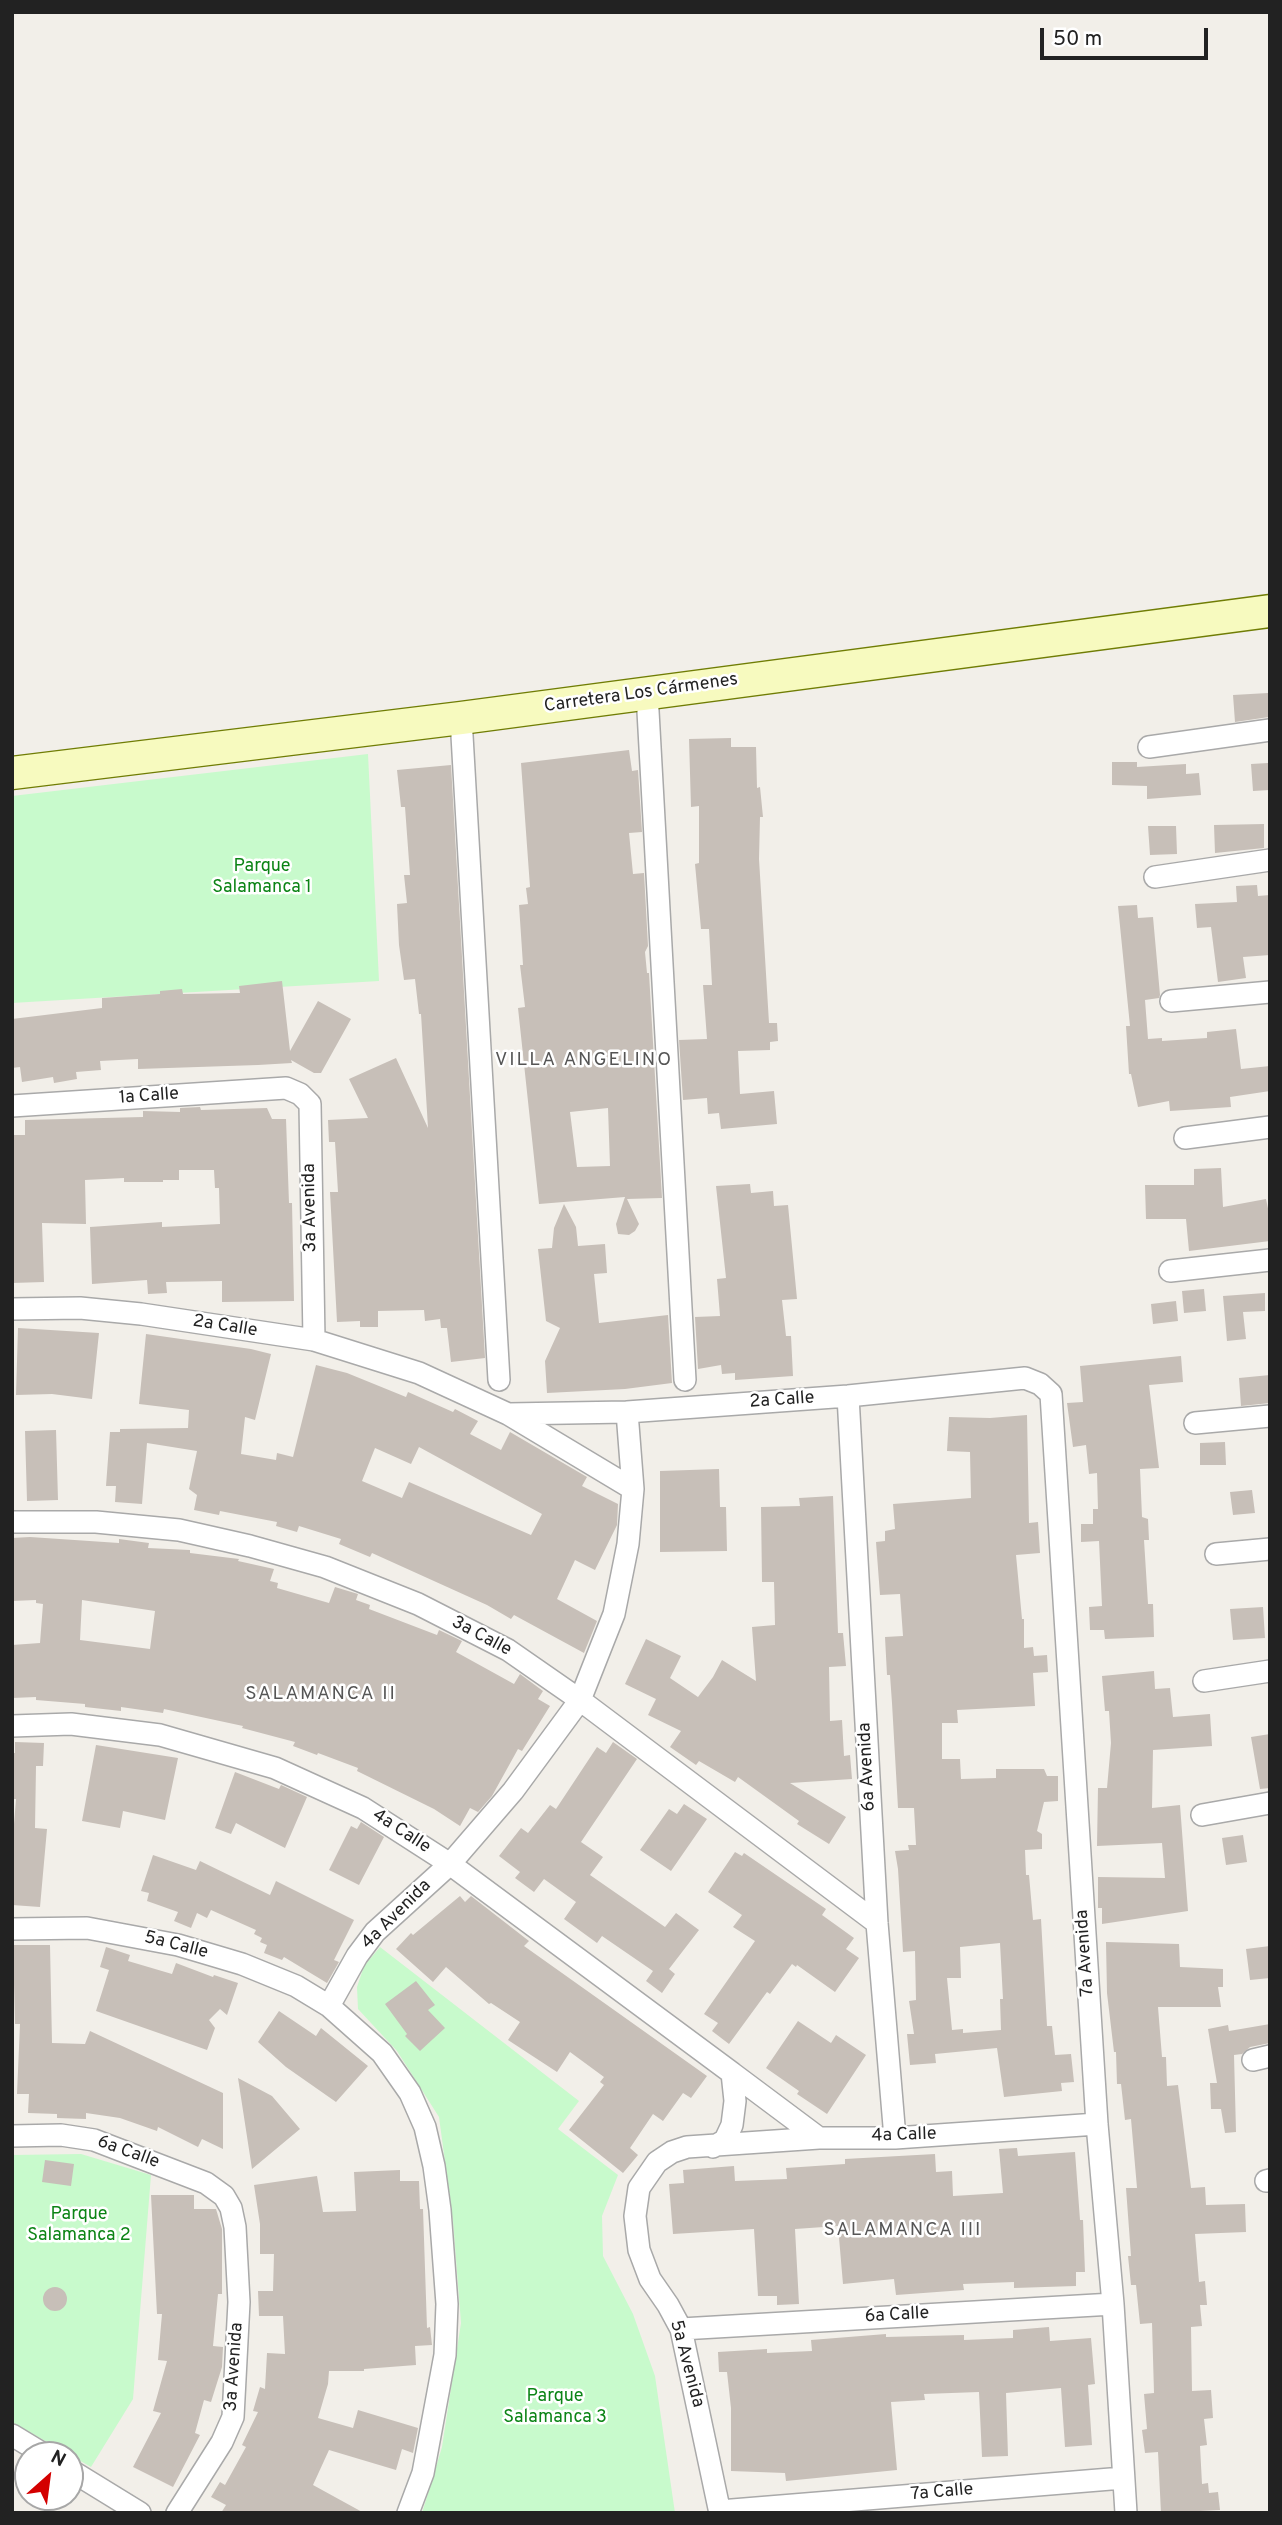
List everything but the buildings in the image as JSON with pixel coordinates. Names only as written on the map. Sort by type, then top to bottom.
[{"type":"main road","name":"Carretera Los Cármenes","points":[[12,773],[461,718],[1270,611]]},
{"type":"street","points":[[647,693],[685,1380]]},
{"type":"street","points":[[461,718],[499,1380]]},
{"type":"street","points":[[1149,747],[1270,730]]},
{"type":"street","points":[[1155,877],[1270,860]]},
{"type":"street","points":[[1171,1001],[1270,992]]},
{"type":"street","name":"1a Calle","points":[[12,1106],[286,1088]]},
{"type":"street","name":"3a Avenida","points":[[286,1088],[300,1094],[310,1104],[314,1340]]},
{"type":"street","points":[[1185,1138],[1270,1127]]},
{"type":"street","points":[[1170,1271],[1270,1260]]},
{"type":"street","name":"2a Calle","points":[[12,1309],[80,1308],[141,1314],[314,1340],[419,1373],[508,1414],[633,1489]]},
{"type":"street","name":"2a Calle","points":[[508,1414],[627,1412],[848,1396],[1026,1378],[1040,1384],[1051,1394]]},
{"type":"street","name":"7a Avenida","points":[[1051,1394],[1097,2124],[1113,2304],[1126,2513]]},
{"type":"street","name":"6a Avenida","points":[[848,1396],[877,1923],[895,2138]]},
{"type":"street","name":"4a Avenida","points":[[329,2006],[357,1956],[375,1932],[450,1864],[513,1791],[580,1700],[614,1614],[628,1544],[633,1489],[627,1412]]},
{"type":"street","points":[[1195,1423],[1270,1416]]},
{"type":"street","name":"3a Calle","points":[[12,1522],[96,1522],[179,1530],[326,1567],[418,1604],[508,1650],[580,1700],[877,1923]]},
{"type":"street","points":[[1216,1554],[1270,1549]]},
{"type":"street","points":[[1205,1681],[1270,1671]]},
{"type":"street","name":"4a Calle","points":[[12,1726],[71,1724],[160,1735],[275,1768],[363,1808],[450,1864],[819,2138],[895,2138],[1097,2124]]},
{"type":"street","points":[[1202,1815],[1270,1803]]},
{"type":"street","name":"5a Calle","points":[[12,1930],[87,1928],[178,1945],[242,1964],[285,1982],[329,2006]]},
{"type":"street","points":[[329,2006],[382,2053],[410,2093],[425,2127],[434,2166],[447,2304],[445,2355],[422,2473],[408,2513]]},
{"type":"street","points":[[713,2147],[725,2140],[732,2125],[735,2101],[732,2073]]},
{"type":"street","name":"6a Calle","points":[[12,2136],[61,2135],[94,2140],[206,2183],[224,2196],[232,2208]]},
{"type":"street","name":"5a Avenida","points":[[720,2512],[681,2329],[650,2279],[639,2250],[635,2216],[639,2188],[657,2162],[672,2151],[687,2147],[819,2138]]},
{"type":"street","name":"3a Avenida","points":[[177,2513],[222,2442],[233,2417],[239,2302],[232,2208]]},
{"type":"street","name":"6a Calle","points":[[681,2329],[1113,2304]]},
{"type":"street","name":"7a Calle","points":[[720,2512],[1123,2478]]},
{"type":"street","points":[[84,2479],[140,2513]]},
{"type":"green space","name":"Parque Salamanca 1","points":[[368,754],[379,981],[12,1003],[12,796]]},
{"type":"green space","name":"Parque Salamanca 3","points":[[380,1947],[579,2101],[558,2129],[618,2175],[602,2216],[603,2256],[633,2314],[655,2376],[675,2513],[422,2513],[442,2447],[461,2323],[453,2221],[439,2117],[397,2051],[358,2009],[357,1987],[364,1966]]},
{"type":"green space","name":"Parque Salamanca 2","points":[[81,2154],[151,2175],[133,2399],[91,2467],[84,2463],[84,2441],[45,2441],[12,2422],[12,2155]]},
{"type":"district","name":"VILLA ANGELINO","points":[[584,1061]]},
{"type":"district","name":"SALAMANCA II","points":[[321,1695]]},
{"type":"district","name":"SALAMANCA III","points":[[903,2231]]}]
